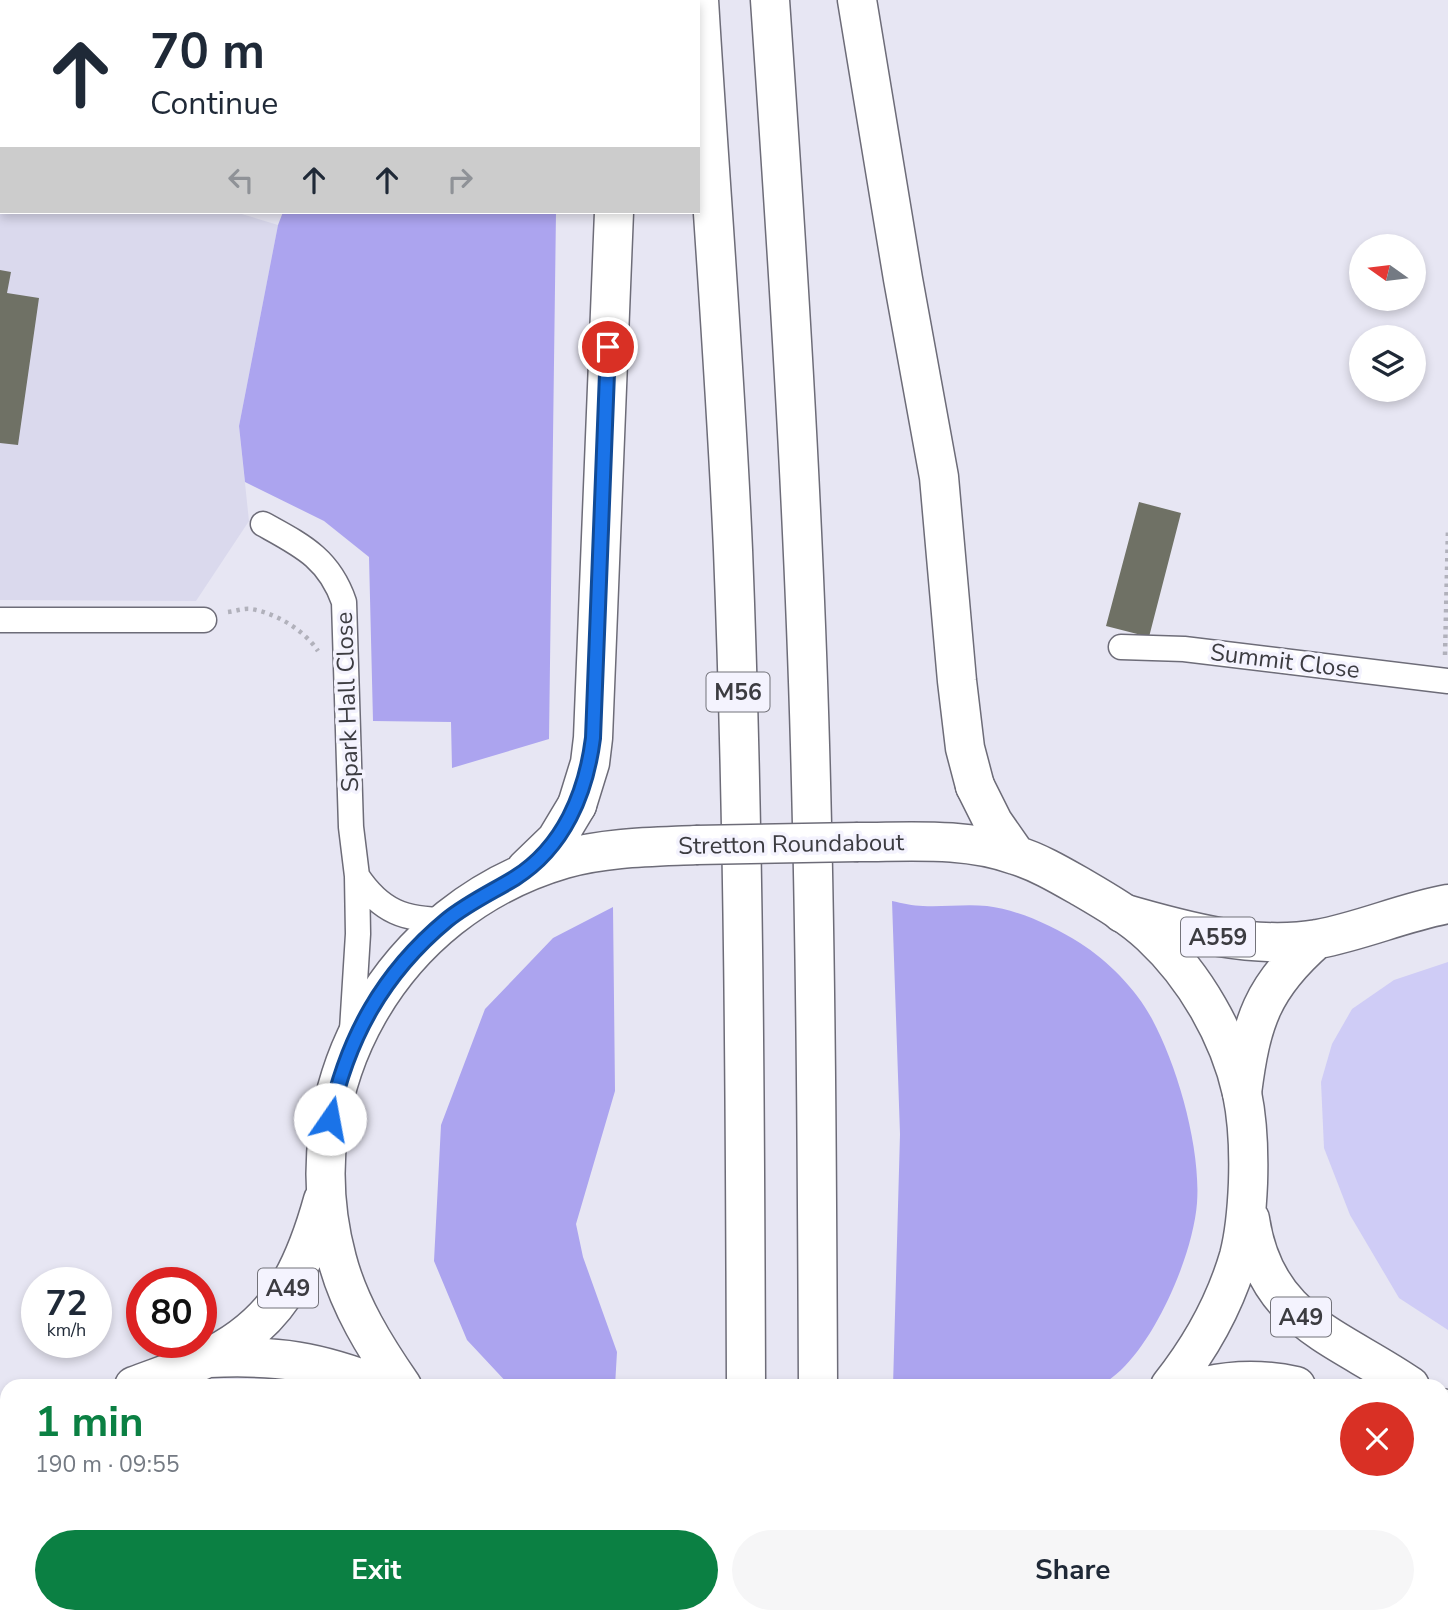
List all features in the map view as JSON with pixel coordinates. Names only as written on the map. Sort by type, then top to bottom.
[{"type":"main road","points":[[770,0],[789,284],[810,744],[817,1079],[818,1379]]},
{"type":"main road","points":[[857,0],[939,477],[965,748],[975,786],[993,822],[1016,855]]},
{"type":"main road","name":"M56","points":[[700,16],[733,546],[740,780],[746,1379]]},
{"type":"main road","points":[[516,877],[556,840],[577,805],[590,763],[614,214]]},
{"type":"main road","name":"Stretton Roundabout","points":[[397,1379],[351,1301],[337,1258],[326,1188],[326,1150],[338,1083],[366,1014],[390,976],[446,920],[516,877],[564,859],[609,850],[696,845],[858,842],[944,842],[992,848],[1016,855],[1070,881],[1122,913],[1149,933],[1190,979],[1228,1049],[1242,1093],[1248,1162],[1247,1203],[1240,1253],[1220,1307],[1204,1339],[1175,1379]]},
{"type":"main road","name":"A559","points":[[1122,913],[1231,939],[1269,942],[1317,939],[1448,904]]},
{"type":"main road","name":"A559","points":[[1242,1093],[1247,1051],[1258,1014],[1274,985],[1292,961],[1317,939]]},
{"type":"main road","name":"A49","points":[[217,1352],[247,1333],[271,1311],[293,1282],[311,1243],[326,1188]]},
{"type":"main road","name":"A49","points":[[1247,1203],[1258,1258],[1269,1281],[1291,1307],[1333,1342],[1398,1379]]},
{"type":"main road","name":"A49","points":[[152,1379],[207,1358]]},
{"type":"main road","name":"A49","points":[[217,1358],[281,1358],[316,1364],[364,1379]]},
{"type":"street","name":"Spark Hall Close","points":[[263,524],[309,550],[337,582],[344,602],[351,827],[358,876],[356,995],[349,1053]]},
{"type":"street","points":[[0,620],[204,620]]},
{"type":"street","name":"Summit Close","points":[[1121,647],[1184,649],[1446,681]]},
{"type":"street","points":[[358,876],[376,900],[389,909],[424,920],[446,920]]},
{"type":"path","points":[[1446,681],[1448,528]]},
{"type":"path","points":[[204,620],[226,612],[249,609],[276,617],[313,643],[328,673],[346,673]]},
{"type":"shaded area","points":[[0,214],[242,214],[278,225],[239,426],[249,521],[196,601],[0,600]]},
{"type":"shaded area","points":[[282,214],[556,214],[549,739],[452,768],[451,722],[373,721],[369,557],[324,521],[245,482],[239,426]]},
{"type":"shaded area","points":[[892,901],[919,906],[979,905],[1023,915],[1080,943],[1120,976],[1152,1019],[1171,1060],[1191,1134],[1197,1203],[1189,1246],[1171,1293],[1148,1336],[1119,1372],[1110,1379],[893,1379],[900,1134]]},
{"type":"shaded area","points":[[613,907],[615,1091],[576,1224],[583,1257],[617,1352],[615,1379],[503,1379],[467,1340],[434,1261],[441,1125],[485,1009],[553,938]]},
{"type":"shaded area","points":[[1448,962],[1448,1330],[1399,1298],[1350,1215],[1324,1148],[1321,1082],[1332,1044],[1352,1009],[1394,980]]},
{"type":"building","points":[[0,270],[11,272],[7,293],[39,298],[18,445],[0,443]]},
{"type":"building","points":[[1139,502],[1181,513],[1149,637],[1106,626]]},
{"type":"route","points":[[330,1119],[338,1083],[349,1053],[366,1014],[390,976],[446,920],[516,877],[536,860],[556,840],[577,805],[590,763],[593,738],[608,347]]}]
